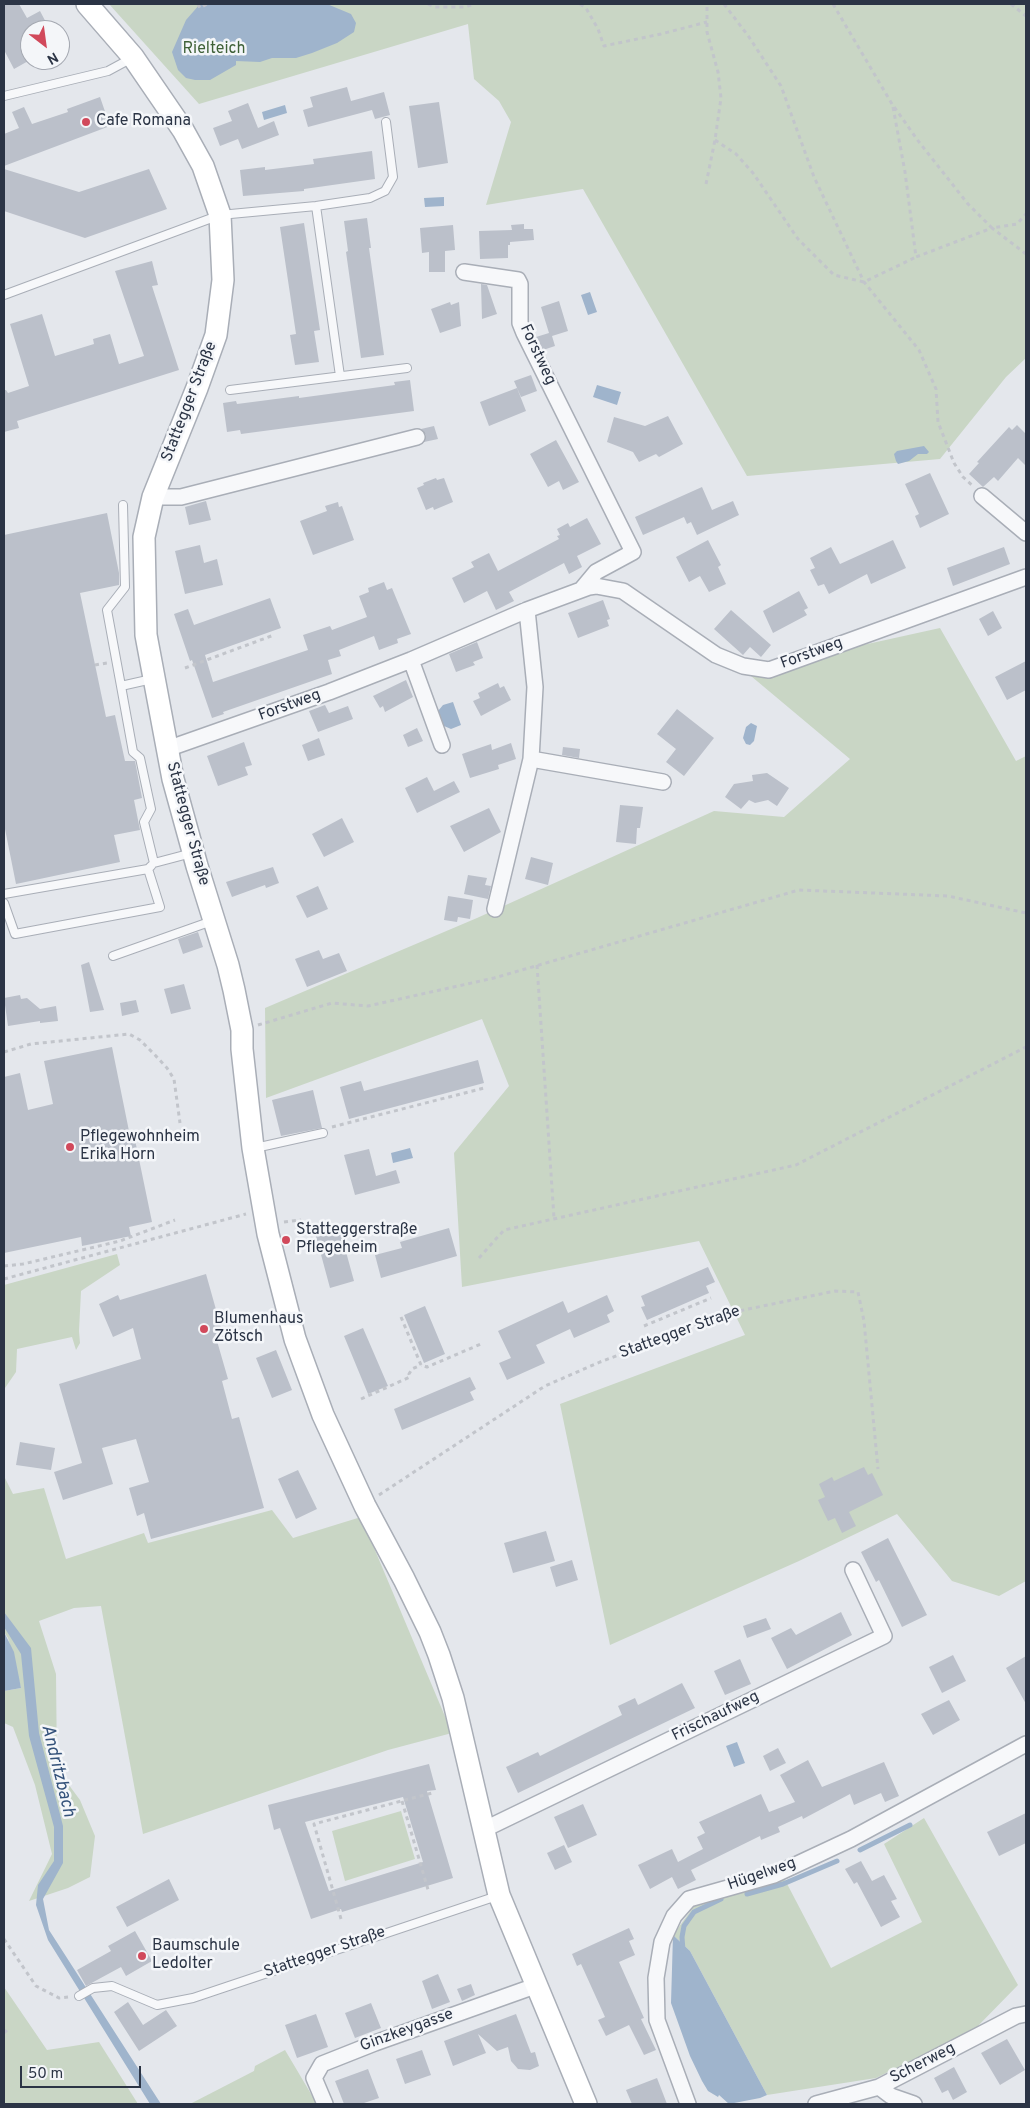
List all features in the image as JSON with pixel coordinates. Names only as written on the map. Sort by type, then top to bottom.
[{"type":"main road","name":"Stattegger Straße","points":[[87,4],[134,57],[194,148],[210,183],[220,215],[223,280],[216,335],[198,388],[153,497],[144,537],[146,635],[167,749],[193,852],[228,965],[242,1030],[253,1148],[270,1217],[295,1339],[323,1415],[365,1506],[404,1578],[430,1632],[453,1698],[499,1895],[535,1986],[586,2104]]},
{"type":"street","name":"Forstweg","points":[[464,272],[518,280],[520,284],[519,315],[524,333],[633,552],[596,572],[581,590]]},
{"type":"street","points":[[153,497],[181,497],[417,437]]},
{"type":"street","points":[[982,496],[1026,533]]},
{"type":"street","name":"Forstweg","points":[[167,749],[329,692],[412,660],[526,610],[596,586],[623,591],[716,655],[743,666],[769,670],[1026,577]]},
{"type":"street","points":[[495,909],[531,759],[535,687],[526,610]]},
{"type":"street","points":[[412,660],[442,746]]},
{"type":"street","points":[[531,759],[663,782]]},
{"type":"street","name":"Frischaufweg","points":[[483,1830],[884,1636],[853,1570]]},
{"type":"street","name":"Hügelweg","points":[[688,2104],[657,2020],[656,1978],[662,1942],[674,1916],[689,1899],[774,1875],[851,1838],[1026,1744]]},
{"type":"street","name":"Ginzkeygasse","points":[[324,2104],[314,2078],[322,2064],[535,1986]]},
{"type":"street","name":"Scherweg","points":[[816,2104],[879,2087],[1016,2016],[1026,2014]]},
{"type":"street","points":[[879,2087],[891,2096],[914,2104]]},
{"type":"lane","points":[[4,96],[108,71],[134,57]]},
{"type":"lane","points":[[4,295],[220,215],[316,206],[370,198],[385,191],[394,177],[386,122]]},
{"type":"lane","points":[[316,206],[340,376]]},
{"type":"lane","name":"Stattegger Straße","points":[[230,390],[407,368]]},
{"type":"lane","points":[[4,903],[15,934],[160,906],[144,822],[151,809],[140,758],[133,752],[107,610],[125,587],[123,505]]},
{"type":"lane","points":[[120,686],[154,679]]},
{"type":"lane","points":[[4,894],[151,866],[193,852]]},
{"type":"lane","points":[[114,956],[214,920]]},
{"type":"lane","points":[[253,1148],[323,1133]]},
{"type":"lane","name":"Stattegger Straße","points":[[79,1996],[93,1988],[112,1986],[157,2005],[193,1998],[499,1895]]},
{"type":"path","points":[[198,4],[200,8],[207,4]]},
{"type":"path","points":[[428,4],[435,7],[465,8],[475,4]]},
{"type":"path","points":[[580,4],[586,8],[598,29],[604,46],[680,30],[707,22]]},
{"type":"path","points":[[706,4],[707,32],[718,72],[721,98],[706,184]]},
{"type":"path","points":[[724,4],[749,37],[780,86],[814,177],[864,282],[919,350],[936,389],[938,422],[954,463],[963,477],[982,496]]},
{"type":"path","points":[[833,4],[892,104],[919,142],[968,204],[992,228],[1026,254]]},
{"type":"path","points":[[1014,5],[1026,16]]},
{"type":"path","points":[[892,104],[905,172],[916,257]]},
{"type":"path","points":[[715,140],[736,154],[753,173],[798,239],[834,275],[864,282],[916,257],[992,228],[1018,224],[1026,214]]},
{"type":"path","points":[[185,668],[274,635]]},
{"type":"path","points":[[242,1030],[332,1003],[368,1006],[494,978],[799,890],[948,896],[1026,914]]},
{"type":"path","points":[[537,965],[554,1218]]},
{"type":"path","points":[[4,1052],[31,1044],[129,1034],[140,1040],[168,1068],[174,1079],[180,1123]]},
{"type":"path","points":[[479,1258],[504,1230],[796,1165],[1026,1047]]},
{"type":"path","points":[[323,1133],[324,1129],[484,1088]]},
{"type":"path","points":[[4,1279],[270,1217],[300,1220],[303,1227]]},
{"type":"path","points":[[4,1266],[23,1264],[120,1241],[175,1220]]},
{"type":"path","name":"Stattegger Straße","points":[[365,1506],[545,1386],[600,1362],[734,1312],[835,1291],[858,1292],[864,1321],[878,1469]]},
{"type":"path","points":[[644,1326],[711,1298]]},
{"type":"path","points":[[401,1317],[421,1365]]},
{"type":"path","points":[[361,1399],[410,1377],[409,1374],[412,1369],[421,1365],[427,1367],[481,1344]]},
{"type":"path","points":[[341,1918],[314,1824],[432,1793]]},
{"type":"path","points":[[402,1801],[429,1893]]},
{"type":"path","points":[[4,1940],[36,1986],[59,1998],[79,1996]]},
{"type":"path","points":[[4,2033],[8,2029]]},
{"type":"green space","points":[[109,4],[1026,4],[1026,358],[1006,377],[940,459],[747,476],[583,189],[486,205],[511,122],[499,101],[474,79],[468,24],[199,104]]},
{"type":"green space","points":[[940,628],[1016,761],[1026,756],[1026,1581],[999,1596],[952,1581],[897,1514],[799,1561],[610,1645],[560,1404],[745,1335],[699,1241],[462,1287],[454,1153],[509,1086],[482,1019],[266,1098],[265,1008],[477,918],[714,811],[784,817],[850,759],[745,671]]},
{"type":"green space","points":[[117,1254],[120,1265],[81,1291],[80,1343],[76,1350],[72,1337],[17,1349],[16,1372],[5,1388],[4,1403],[4,1285]]},
{"type":"green space","points":[[4,1476],[13,1494],[44,1488],[66,1559],[144,1533],[148,1543],[272,1510],[293,1538],[361,1517],[452,1733],[388,1750],[143,1834],[101,1606],[74,1608],[39,1621],[56,1674],[57,1769],[80,1800],[95,1836],[90,1877],[68,1888],[29,1901],[52,1854],[35,1785],[13,1727],[4,1723],[4,1691],[21,1688],[8,1638],[4,1632]]},
{"type":"green space","points":[[401,1811],[415,1859],[345,1881],[332,1831]]},
{"type":"green space","points":[[924,1818],[1018,1985],[974,2030],[876,2078],[767,2095],[690,1951],[673,1935],[700,1898],[784,1878],[831,1968],[922,1922],[884,1844]]},
{"type":"green space","points":[[4,1987],[47,2050],[99,2042],[138,2104],[4,2104]]},
{"type":"green space","points":[[285,2050],[317,2104],[190,2104],[254,2071],[255,2066]]},
{"type":"water","name":"Rielteich","points":[[200,4],[327,4],[351,14],[356,23],[354,32],[337,43],[312,53],[296,58],[272,58],[260,62],[236,61],[236,65],[210,80],[195,80],[186,78],[178,70],[172,52],[186,20]]},
{"type":"water","points":[[285,105],[287,113],[264,120],[262,112]]},
{"type":"water","points":[[444,197],[444,206],[425,207],[424,198]]},
{"type":"water","points":[[590,292],[597,312],[588,315],[581,295]]},
{"type":"water","points":[[597,385],[621,392],[617,405],[593,397]]},
{"type":"water","points":[[924,446],[929,452],[927,454],[918,454],[909,461],[898,464],[896,461],[894,454],[897,451]]},
{"type":"water","points":[[453,702],[461,725],[451,729],[444,726],[438,711],[443,705]]},
{"type":"water","points":[[751,723],[757,726],[754,741],[750,745],[746,744],[743,738],[746,727]]},
{"type":"water","points":[[410,1148],[413,1158],[393,1163],[391,1153]]},
{"type":"water","points":[[4,1612],[31,1648],[39,1733],[63,1826],[63,1863],[43,1899],[49,1930],[161,2104],[150,2104],[48,1940],[36,1905],[38,1885],[54,1861],[54,1827],[29,1736],[21,1654],[4,1627]]},
{"type":"water","points":[[4,1632],[14,1652],[21,1688],[4,1691]]},
{"type":"water","points":[[737,1742],[745,1763],[734,1767],[726,1746]]},
{"type":"water","points":[[673,1935],[690,1951],[767,2095],[729,2104],[719,2095],[718,2097],[708,2091],[702,2081],[690,2056],[671,2003]]},
{"type":"building","points":[[4,4],[19,4],[27,18],[40,11],[45,20],[20,20],[20,66],[14,69],[4,50]]},
{"type":"building","points":[[347,87],[351,101],[384,92],[390,115],[375,119],[372,110],[308,127],[303,110],[313,107],[310,97]]},
{"type":"building","points":[[100,97],[110,126],[4,166],[4,134],[19,128],[12,112],[24,107],[32,124],[68,112],[67,109]]},
{"type":"building","points":[[439,102],[448,163],[418,168],[409,106]]},
{"type":"building","points":[[248,103],[258,128],[274,121],[279,135],[242,149],[238,139],[220,146],[213,128],[232,121],[228,111]]},
{"type":"building","points":[[372,151],[375,179],[304,189],[304,191],[243,196],[240,170],[265,167],[265,170],[314,164],[313,159]]},
{"type":"building","points":[[4,169],[79,192],[149,169],[167,209],[85,238],[4,211]]},
{"type":"building","points":[[367,218],[371,248],[369,248],[384,355],[361,358],[346,252],[348,251],[344,221]]},
{"type":"building","points":[[304,223],[320,330],[314,331],[319,362],[295,365],[290,335],[296,334],[280,227]]},
{"type":"building","points":[[524,224],[524,229],[533,229],[534,240],[510,242],[510,245],[508,245],[508,258],[480,259],[479,231],[512,230],[511,225]]},
{"type":"building","points":[[453,225],[455,250],[445,251],[445,272],[429,272],[429,252],[422,253],[420,228]]},
{"type":"building","points":[[152,261],[158,285],[152,286],[179,370],[17,421],[19,428],[4,432],[4,390],[8,393],[29,386],[10,324],[42,314],[55,356],[94,344],[93,339],[110,334],[119,364],[144,356],[115,271]]},
{"type":"building","points":[[481,284],[487,285],[497,314],[482,319]]},
{"type":"building","points":[[559,301],[568,331],[552,336],[555,346],[543,350],[536,337],[549,333],[541,307]]},
{"type":"building","points":[[450,302],[451,305],[459,302],[461,326],[440,333],[431,309]]},
{"type":"building","points":[[531,375],[537,391],[521,397],[514,381]]},
{"type":"building","points":[[410,380],[414,411],[241,434],[240,430],[227,432],[223,403],[236,401],[237,404],[299,396],[299,398],[395,385],[394,382]]},
{"type":"building","points":[[517,388],[526,411],[489,426],[480,402]]},
{"type":"building","points":[[668,416],[683,444],[659,457],[656,454],[639,462],[633,452],[607,442],[614,417],[645,426]]},
{"type":"building","points":[[1017,425],[1026,434],[1026,466],[1018,458],[998,481],[994,477],[983,487],[969,474],[979,463],[977,462],[1009,427],[1012,430]]},
{"type":"building","points":[[434,426],[438,439],[424,442],[426,435],[421,429]]},
{"type":"building","points":[[556,440],[579,482],[563,490],[559,481],[548,487],[530,454]]},
{"type":"building","points":[[930,473],[949,514],[920,528],[915,516],[919,514],[905,484]]},
{"type":"building","points":[[436,478],[437,480],[444,478],[453,502],[434,510],[433,507],[426,510],[417,488],[424,485],[423,483]]},
{"type":"building","points":[[702,487],[712,510],[733,501],[739,515],[697,535],[691,522],[687,524],[684,517],[643,535],[635,517]]},
{"type":"building","points":[[206,501],[211,520],[189,525],[185,507]]},
{"type":"building","points":[[338,502],[339,507],[342,506],[354,540],[313,555],[300,521],[327,511],[325,506]]},
{"type":"building","points":[[107,513],[119,573],[119,585],[80,593],[106,717],[115,715],[125,761],[135,761],[142,798],[134,800],[140,830],[114,835],[120,862],[16,884],[4,824],[4,535]]},
{"type":"building","points":[[587,518],[601,544],[577,556],[582,567],[569,574],[564,563],[509,592],[514,601],[496,610],[487,591],[464,603],[452,578],[474,567],[471,562],[489,553],[498,571],[559,539],[557,536],[560,535],[557,529],[568,523],[570,527]]},
{"type":"building","points":[[708,540],[721,565],[718,567],[726,584],[709,592],[700,576],[689,582],[676,557]]},
{"type":"building","points":[[893,540],[906,568],[871,584],[867,574],[829,594],[824,584],[818,586],[810,570],[815,568],[810,558],[831,547],[840,564]]},
{"type":"building","points":[[200,545],[204,563],[217,559],[223,585],[185,594],[175,551]]},
{"type":"building","points":[[1004,547],[1010,564],[953,586],[947,568]]},
{"type":"building","points":[[384,582],[387,590],[392,588],[411,634],[397,639],[398,643],[379,650],[374,636],[339,650],[341,656],[328,660],[332,674],[223,712],[224,714],[212,718],[174,614],[188,609],[194,625],[270,598],[281,628],[205,655],[213,682],[308,650],[303,635],[330,626],[332,630],[367,617],[359,596],[369,592],[368,588]]},
{"type":"building","points":[[799,591],[808,608],[804,610],[807,615],[773,633],[763,611]]},
{"type":"building","points":[[603,600],[610,619],[607,620],[609,626],[578,638],[568,613]]},
{"type":"building","points":[[731,610],[771,645],[761,657],[750,647],[743,655],[714,629]]},
{"type":"building","points":[[993,611],[1002,628],[988,636],[979,619]]},
{"type":"building","points":[[477,642],[483,658],[473,662],[475,665],[456,672],[449,654]]},
{"type":"building","points":[[1026,661],[1026,690],[1007,700],[995,677]]},
{"type":"building","points":[[406,680],[413,697],[385,712],[383,706],[380,708],[373,696]]},
{"type":"building","points":[[498,683],[500,688],[504,686],[511,700],[481,716],[473,701],[480,698],[478,693]]},
{"type":"building","points":[[325,705],[329,713],[348,706],[353,719],[318,732],[309,711]]},
{"type":"building","points":[[677,709],[714,738],[684,776],[666,762],[676,749],[657,734]]},
{"type":"building","points":[[417,728],[423,741],[408,747],[403,735]]},
{"type":"building","points":[[319,738],[325,755],[308,761],[302,745]]},
{"type":"building","points":[[244,742],[252,765],[245,767],[248,775],[218,786],[207,756]]},
{"type":"building","points":[[511,743],[516,759],[498,765],[499,769],[470,778],[462,754],[491,744],[492,750]]},
{"type":"building","points":[[563,747],[580,749],[579,758],[562,755]]},
{"type":"building","points":[[767,773],[789,788],[777,806],[768,800],[755,803],[749,800],[741,809],[725,797],[734,784],[753,781],[752,775]]},
{"type":"building","points":[[427,777],[434,791],[454,781],[460,792],[417,813],[405,788]]},
{"type":"building","points":[[620,805],[643,807],[640,828],[637,828],[636,844],[616,842]]},
{"type":"building","points":[[489,808],[501,832],[464,852],[450,826]]},
{"type":"building","points":[[342,818],[354,842],[324,857],[312,834]]},
{"type":"building","points":[[531,857],[553,863],[548,885],[525,879]]},
{"type":"building","points":[[273,867],[279,883],[266,888],[265,885],[232,897],[226,882]]},
{"type":"building","points":[[468,875],[487,878],[485,885],[491,886],[488,899],[464,894]]},
{"type":"building","points":[[318,886],[328,909],[307,918],[296,896]]},
{"type":"building","points":[[448,896],[473,900],[470,919],[458,917],[457,922],[444,920]]},
{"type":"building","points":[[198,932],[203,947],[183,954],[178,939]]},
{"type":"building","points":[[319,950],[323,959],[339,953],[347,971],[307,987],[295,959]]},
{"type":"building","points":[[89,962],[104,1010],[90,1012],[81,965]]},
{"type":"building","points":[[184,984],[191,1009],[171,1014],[164,989]]},
{"type":"building","points":[[20,995],[21,999],[27,998],[40,1009],[56,1006],[58,1021],[40,1023],[40,1021],[8,1026],[4,998]]},
{"type":"building","points":[[136,1000],[139,1012],[122,1016],[120,1003]]},
{"type":"building","name":"Pflegewohnheim Erika Horn","points":[[112,1047],[130,1136],[134,1135],[152,1222],[129,1227],[131,1236],[82,1246],[81,1237],[4,1253],[4,1077],[20,1073],[28,1110],[53,1104],[44,1061]]},
{"type":"building","points":[[478,1060],[484,1083],[349,1119],[340,1087],[361,1081],[364,1091]]},
{"type":"building","points":[[313,1090],[322,1128],[281,1136],[272,1100]]},
{"type":"building","points":[[369,1149],[376,1176],[396,1170],[400,1183],[355,1195],[344,1155]]},
{"type":"building","points":[[449,1228],[457,1256],[381,1278],[375,1255],[402,1248],[400,1242]]},
{"type":"building","points":[[340,1230],[354,1281],[330,1288],[316,1236]]},
{"type":"building","points":[[708,1267],[715,1282],[706,1286],[709,1293],[647,1320],[641,1307],[645,1306],[641,1296]]},
{"type":"building","points":[[206,1274],[224,1338],[217,1341],[228,1379],[222,1381],[232,1419],[239,1417],[264,1508],[151,1539],[144,1513],[137,1516],[129,1488],[149,1482],[136,1439],[102,1448],[113,1484],[63,1500],[54,1472],[82,1463],[59,1384],[141,1359],[133,1328],[113,1337],[99,1304],[118,1295],[120,1300]]},
{"type":"building","points":[[607,1295],[614,1311],[607,1315],[610,1322],[574,1338],[570,1329],[536,1345],[545,1363],[507,1380],[499,1363],[511,1358],[498,1331],[563,1301],[568,1313]]},
{"type":"building","points":[[425,1306],[445,1354],[424,1363],[404,1315]]},
{"type":"building","points":[[363,1328],[388,1386],[368,1394],[344,1336]]},
{"type":"building","points":[[276,1350],[292,1390],[272,1398],[256,1358]]},
{"type":"building","points":[[470,1377],[476,1389],[470,1392],[474,1400],[402,1430],[394,1409]]},
{"type":"building","points":[[20,1442],[55,1448],[51,1470],[16,1465]]},
{"type":"building","points":[[864,1467],[868,1475],[872,1473],[883,1495],[849,1512],[856,1526],[842,1533],[835,1518],[828,1521],[818,1500],[825,1497],[819,1484],[832,1477],[834,1481]]},
{"type":"building","points":[[298,1470],[317,1509],[296,1519],[278,1479]]},
{"type":"building","points":[[546,1531],[555,1561],[513,1573],[504,1543]]},
{"type":"building","points":[[888,1538],[927,1615],[902,1627],[879,1580],[876,1582],[861,1552]]},
{"type":"building","points":[[572,1560],[578,1580],[556,1587],[550,1567]]},
{"type":"building","points":[[841,1612],[852,1635],[787,1669],[771,1638],[791,1628],[796,1635]]},
{"type":"building","points":[[766,1618],[771,1629],[747,1638],[743,1626]]},
{"type":"building","points":[[953,1655],[966,1681],[942,1693],[929,1667]]},
{"type":"building","points":[[1026,1656],[1026,1704],[1006,1668]]},
{"type":"building","points":[[740,1659],[751,1684],[725,1695],[714,1671]]},
{"type":"building","points":[[682,1683],[695,1708],[518,1793],[506,1767],[538,1752],[540,1756],[622,1715],[618,1706],[635,1698],[638,1705]]},
{"type":"building","points":[[949,1700],[960,1720],[933,1735],[921,1714]]},
{"type":"building","points":[[778,1748],[786,1763],[770,1771],[763,1756]]},
{"type":"building","points":[[808,1760],[822,1787],[884,1762],[899,1796],[885,1802],[881,1793],[854,1805],[850,1794],[803,1819],[802,1816],[778,1827],[780,1832],[761,1840],[760,1836],[691,1870],[696,1880],[678,1889],[672,1877],[650,1889],[638,1865],[672,1849],[678,1862],[703,1849],[697,1837],[705,1833],[699,1822],[761,1794],[769,1812],[795,1802],[780,1775]]},
{"type":"building","points":[[429,1764],[436,1790],[427,1791],[453,1878],[342,1912],[341,1909],[311,1919],[280,1828],[274,1830],[268,1805]],"holes":[[[403,1797],[423,1862],[329,1891],[305,1822]]]},
{"type":"building","points":[[583,1804],[597,1835],[568,1848],[554,1817]]},
{"type":"building","points":[[1026,1813],[1026,1843],[999,1856],[987,1832]]},
{"type":"building","points":[[564,1845],[572,1862],[555,1870],[547,1853]]},
{"type":"building","points":[[861,1861],[872,1881],[884,1875],[897,1899],[891,1901],[900,1917],[881,1927],[857,1882],[854,1884],[845,1869]]},
{"type":"building","points":[[169,1879],[179,1900],[127,1927],[116,1907]]},
{"type":"building","points":[[629,1928],[634,1939],[629,1941],[635,1955],[619,1962],[644,2018],[641,2019],[656,2050],[644,2055],[629,2025],[606,2036],[598,2020],[605,2017],[581,1964],[577,1966],[572,1954]]},
{"type":"building","points":[[135,1931],[152,1961],[126,1976],[121,1967],[86,1986],[77,1970],[111,1951],[108,1946]]},
{"type":"building","points":[[438,1974],[450,2002],[432,2009],[422,1981]]},
{"type":"building","points":[[471,1984],[475,1995],[462,2001],[457,1989]]},
{"type":"building","points":[[128,2002],[143,2025],[166,2010],[177,2026],[139,2051],[114,2012]]},
{"type":"building","points":[[371,2003],[381,2028],[355,2038],[345,2013]]},
{"type":"building","points":[[316,2014],[328,2047],[297,2058],[285,2025]]},
{"type":"building","points":[[516,2014],[531,2053],[535,2052],[539,2066],[530,2070],[518,2069],[511,2061],[508,2047],[497,2051],[478,2034],[486,2053],[453,2066],[444,2041]]},
{"type":"building","points":[[1007,2039],[1025,2070],[1000,2085],[981,2053]]},
{"type":"building","points":[[422,2050],[431,2075],[405,2084],[396,2059]]},
{"type":"building","points":[[954,2067],[967,2092],[953,2100],[948,2090],[942,2093],[934,2078]]},
{"type":"building","points":[[368,2069],[379,2098],[361,2104],[344,2104],[335,2081]]},
{"type":"building","points":[[657,2078],[667,2104],[632,2104],[626,2090]]},
{"type":"waterway","points":[[860,1850],[910,1825]]},
{"type":"waterway","points":[[747,1894],[783,1884],[837,1861]]},
{"type":"waterway","points":[[683,1951],[682,1937],[684,1926],[694,1912],[721,1899]]},
{"type":"place","name":"Cafe Romana","points":[[86,122]]},
{"type":"place","name":"Pflegewohnheim Erika Horn","points":[[70,1147]]},
{"type":"place","name":"Statteggerstraße Pflegeheim","points":[[286,1240]]},
{"type":"place","name":"Blumenhaus Zötsch","points":[[204,1329]]},
{"type":"place","name":"Baumschule Ledolter","points":[[142,1956]]},
{"type":"water label","name":"Andritzbach","points":[[57,1771]]}]
